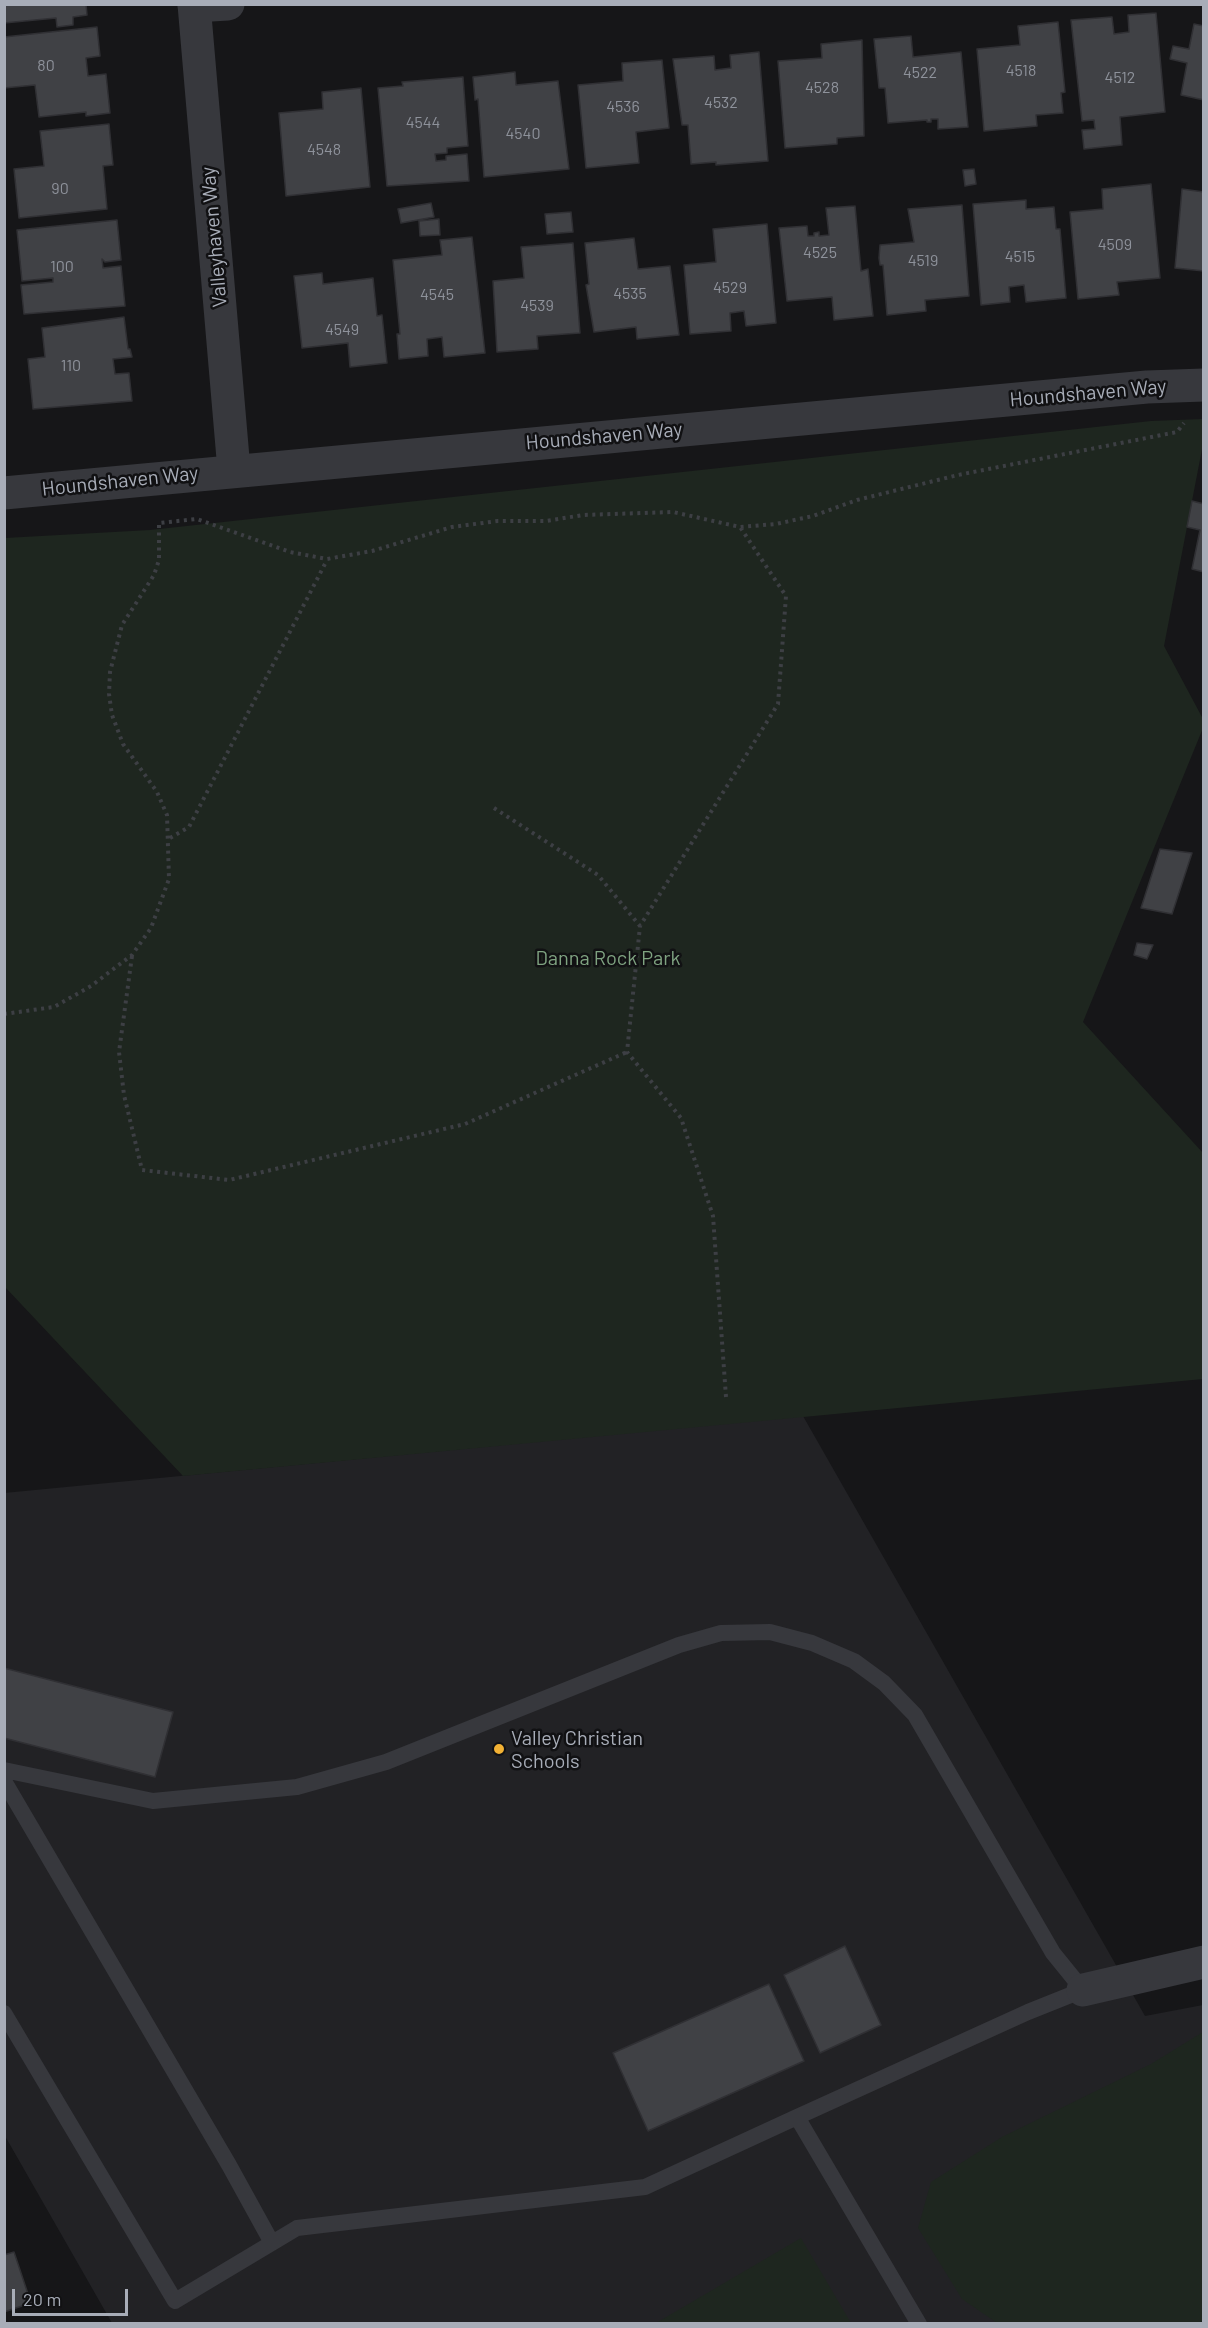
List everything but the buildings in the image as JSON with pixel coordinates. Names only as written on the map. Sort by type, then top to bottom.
[{"type":"street","points":[[194,5],[228,4]]},
{"type":"street","name":"Valleyhaven Way","points":[[194,5],[234,470]]},
{"type":"street","name":"Houndshaven Way","points":[[4,493],[1147,387],[1203,385]]},
{"type":"street","points":[[1083,1990],[1203,1962]]},
{"type":"lane","points":[[4,1770],[153,1801],[297,1787],[386,1762],[678,1645],[721,1633],[770,1632],[812,1643],[854,1661],[884,1683],[915,1715],[1053,1953],[1083,1990],[1028,2012],[645,2187],[297,2228],[175,2301],[4,2013]]},
{"type":"lane","points":[[4,1781],[229,2165],[272,2243]]},
{"type":"lane","points":[[797,2117],[919,2324]]},
{"type":"path","points":[[4,1014],[54,1007],[91,986],[132,955],[151,928],[169,879],[170,838],[167,815],[157,792],[123,744],[112,715],[109,694],[110,672],[122,625],[154,575],[159,560],[159,523],[197,519],[290,552],[327,559],[372,551],[452,527],[498,521],[546,521],[583,515],[672,512],[740,527],[776,524],[813,516],[857,500],[958,475],[1177,432],[1190,415]]},
{"type":"path","points":[[726,1397],[713,1216],[681,1118],[627,1052],[640,926],[778,704],[786,596],[740,527]]},
{"type":"path","points":[[170,838],[189,827],[327,559]]},
{"type":"path","points":[[494,808],[598,875],[640,926]]},
{"type":"path","points":[[132,955],[119,1052],[124,1095],[142,1170],[229,1180],[465,1124],[627,1052]]},
{"type":"shaded area","name":"Valley Christian Schools","points":[[803,1416],[1145,2016],[1203,2005],[1203,2323],[112,2323],[5,2136],[4,1493]]},
{"type":"green space","name":"Danna Rock Park","points":[[1203,419],[1203,444],[1164,646],[1203,719],[1203,728],[1083,1022],[1203,1153],[1203,1379],[183,1476],[5,1287],[5,538],[150,530],[1151,421]]},
{"type":"green space","points":[[1203,2032],[1203,2323],[997,2323],[962,2299],[918,2228],[931,2182],[1002,2137],[1151,2064]]},
{"type":"green space","points":[[801,2238],[851,2323],[656,2323]]},
{"type":"place","name":"Valley Christian Schools","points":[[499,1749]]}]
